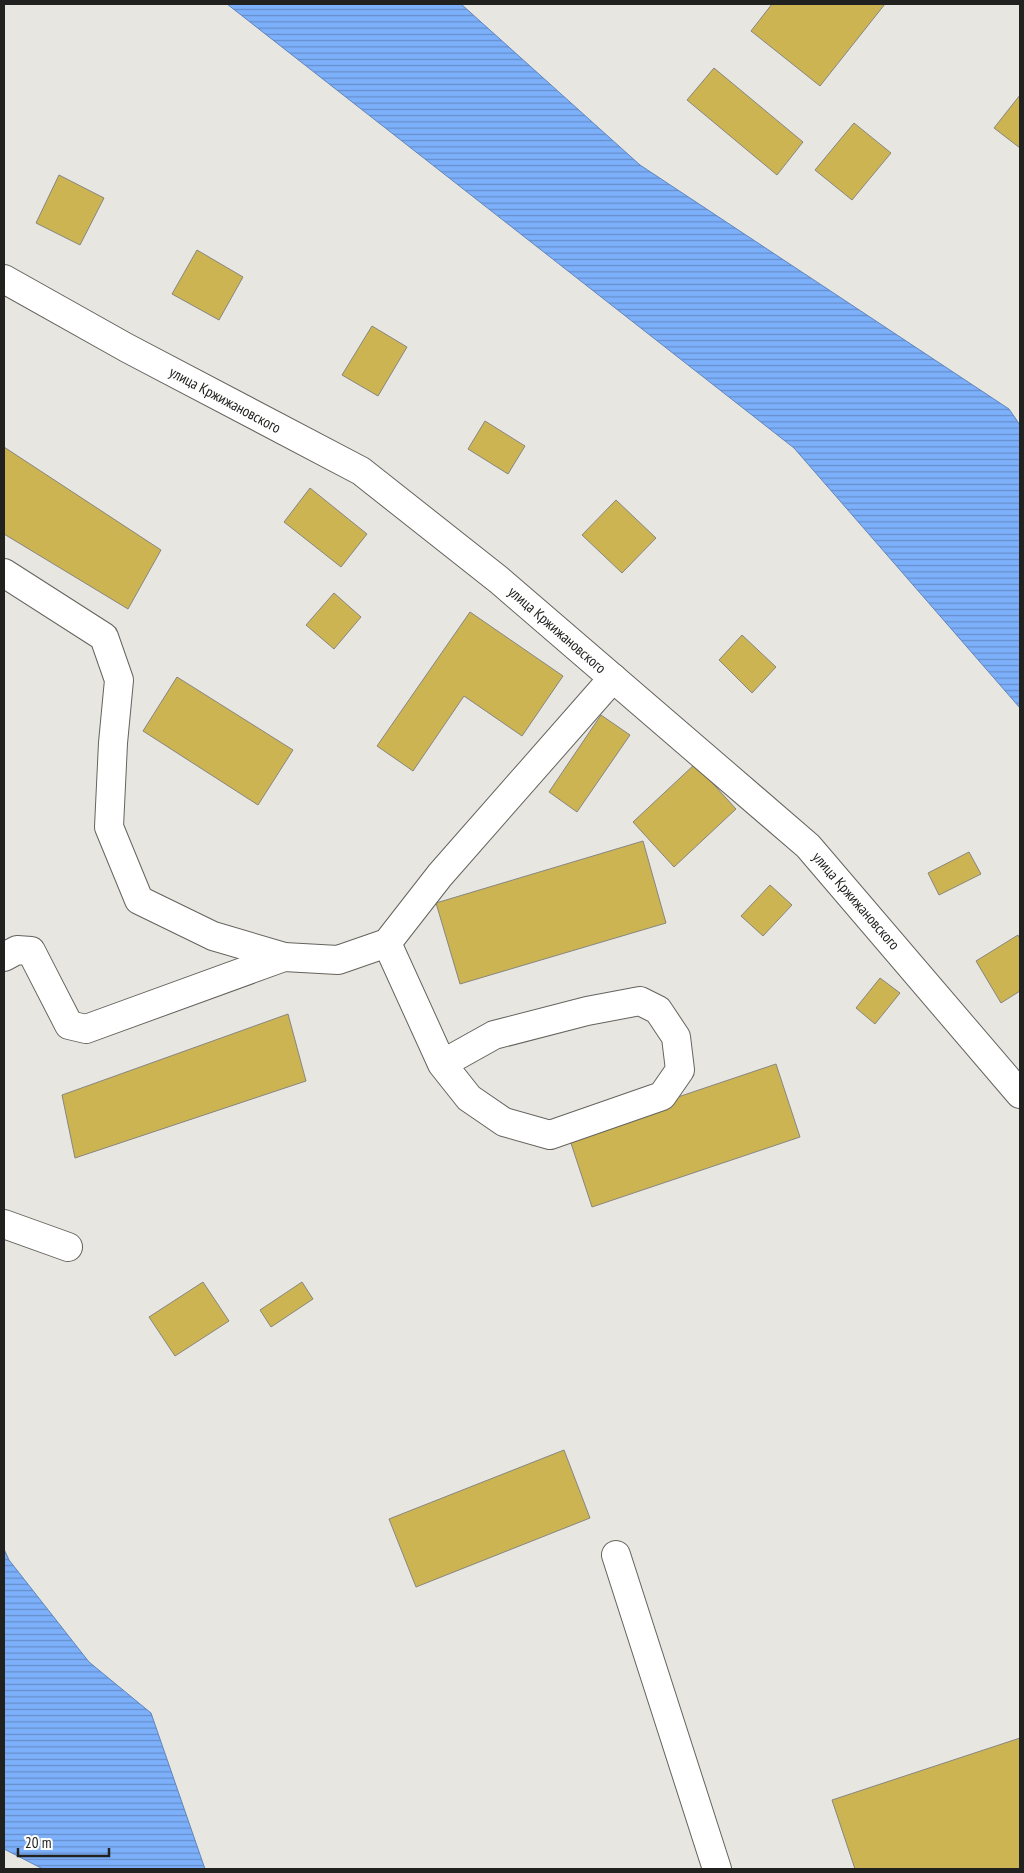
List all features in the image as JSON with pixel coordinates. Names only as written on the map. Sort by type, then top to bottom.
[{"type":"street","name":"улица Кржижановского","points":[[4,279],[127,348],[361,471],[499,580],[808,846],[1020,1094]]},
{"type":"street","points":[[4,573],[104,637],[119,680],[113,743],[109,826],[139,900],[213,936],[284,957],[338,960],[387,943],[440,875],[613,678]]},
{"type":"street","points":[[387,943],[442,1064],[468,1098],[504,1122],[550,1135],[662,1096],[680,1070],[676,1036],[658,1010],[640,1002],[587,1011],[494,1035],[442,1064]]},
{"type":"street","points":[[4,957],[17,950],[31,950],[69,1025],[86,1029],[284,957]]},
{"type":"street","points":[[4,1224],[68,1246]]},
{"type":"street","points":[[616,1556],[717,1869]]},
{"type":"water","points":[[227,4],[461,4],[640,165],[1009,409],[1020,425],[1020,708],[794,448]]},
{"type":"water","points":[[4,1549],[9,1560],[89,1662],[151,1713],[205,1869],[43,1869],[4,1849]]},
{"type":"building","points":[[772,4],[885,4],[820,86],[751,31]]},
{"type":"building","points":[[714,68],[803,142],[777,175],[687,100]]},
{"type":"building","points":[[1020,95],[1020,148],[994,128]]},
{"type":"building","points":[[854,123],[891,153],[852,200],[815,170]]},
{"type":"building","points":[[59,175],[104,198],[80,245],[36,223]]},
{"type":"building","points":[[197,250],[243,277],[219,320],[172,294]]},
{"type":"building","points":[[372,326],[407,347],[378,396],[342,375]]},
{"type":"building","points":[[485,421],[525,446],[508,474],[468,449]]},
{"type":"building","points":[[4,447],[161,550],[128,609],[4,534]]},
{"type":"building","points":[[310,488],[367,534],[341,567],[284,522]]},
{"type":"building","points":[[616,500],[656,538],[622,573],[582,535]]},
{"type":"building","points":[[334,593],[361,617],[334,649],[306,625]]},
{"type":"building","points":[[470,612],[563,676],[522,736],[464,696],[413,771],[377,746]]},
{"type":"building","points":[[742,635],[776,667],[752,693],[719,660]]},
{"type":"building","points":[[177,677],[293,750],[258,805],[143,731]]},
{"type":"building","points":[[601,715],[630,735],[577,812],[549,792]]},
{"type":"building","points":[[695,764],[736,809],[674,867],[633,822]]},
{"type":"building","points":[[643,841],[666,923],[460,984],[436,903]]},
{"type":"building","points":[[969,852],[981,874],[939,895],[928,873]]},
{"type":"building","points":[[770,885],[792,905],[763,936],[741,916]]},
{"type":"building","points":[[1018,935],[1020,939],[1020,991],[1001,1003],[976,961]]},
{"type":"building","points":[[880,978],[900,993],[875,1024],[856,1008]]},
{"type":"building","points":[[288,1014],[306,1081],[75,1158],[62,1095]]},
{"type":"building","points":[[776,1064],[800,1137],[592,1207],[568,1134]]},
{"type":"building","points":[[203,1282],[229,1321],[175,1356],[149,1317]]},
{"type":"building","points":[[302,1282],[313,1299],[271,1327],[260,1310]]},
{"type":"building","points":[[564,1450],[590,1518],[416,1587],[389,1519]]},
{"type":"building","points":[[1020,1738],[1020,1869],[855,1869],[832,1800]]}]
